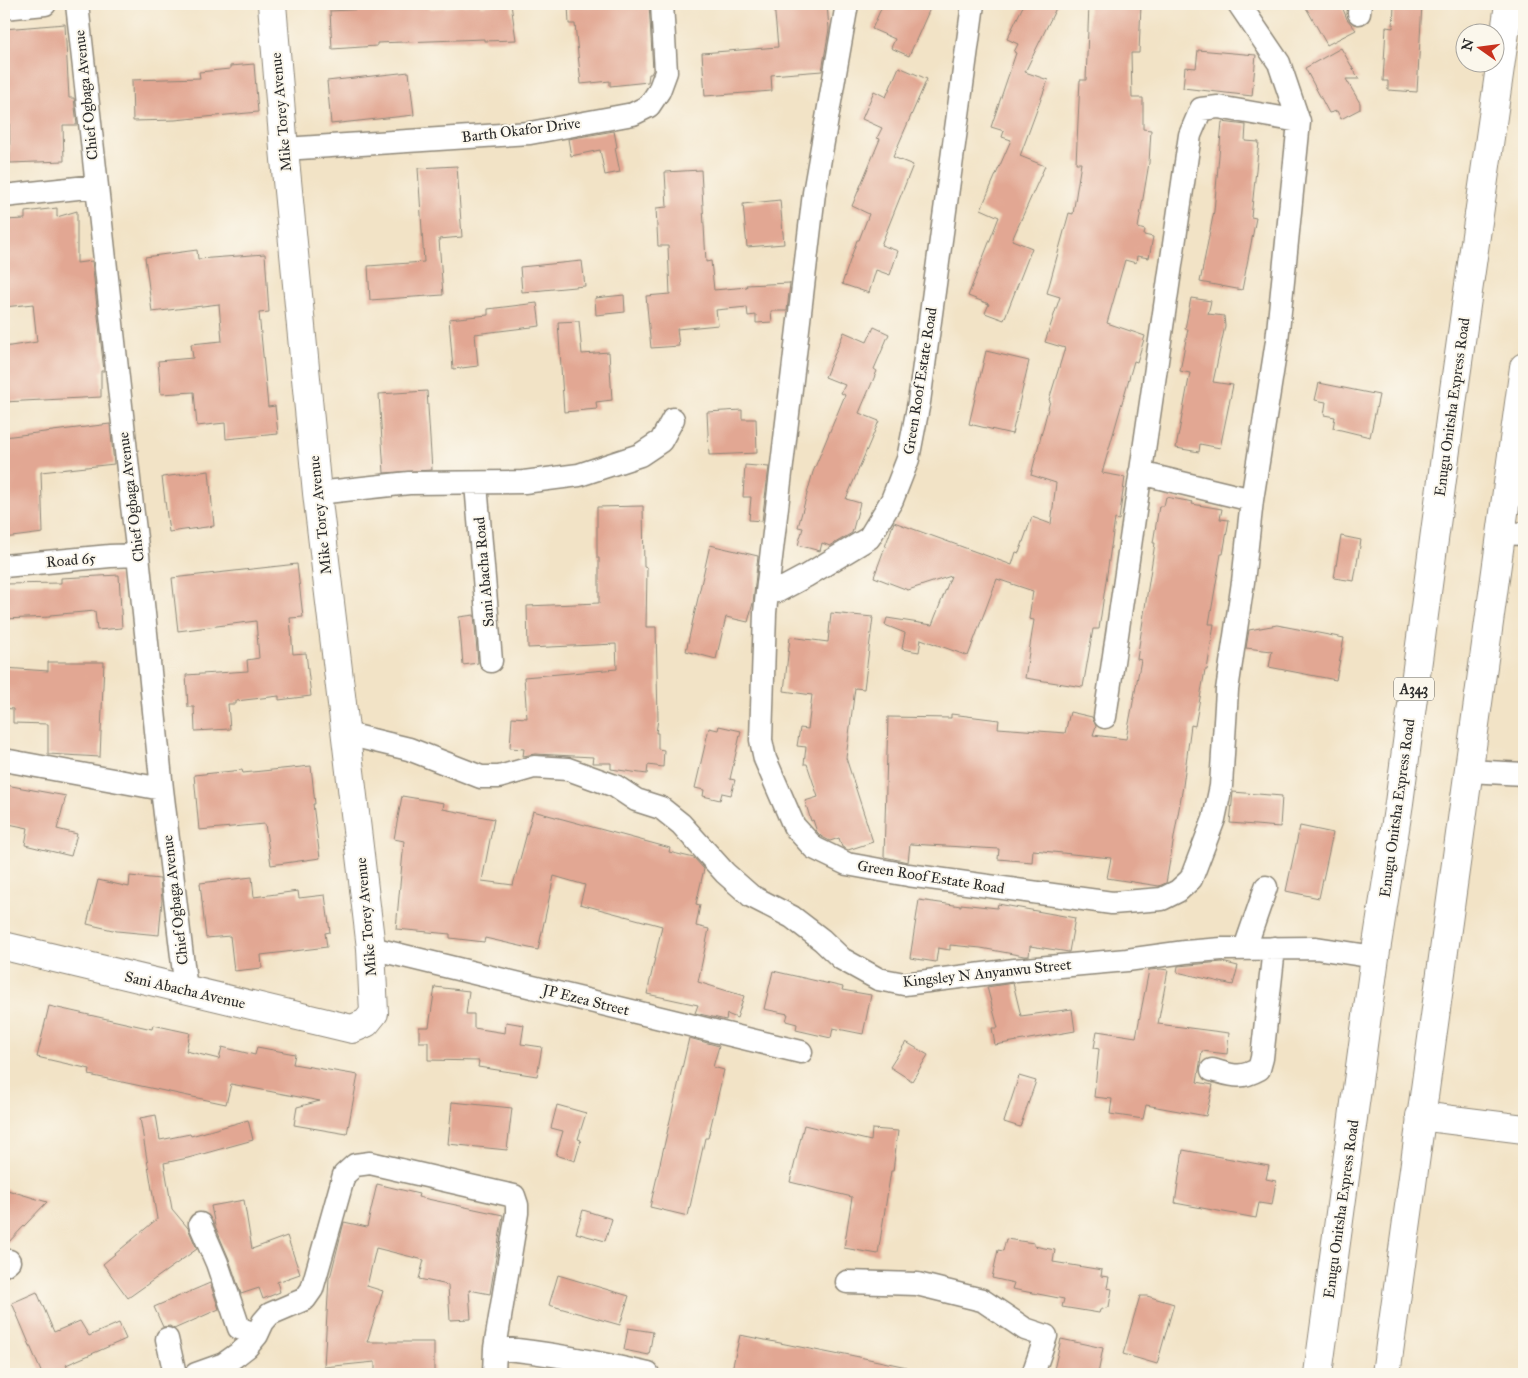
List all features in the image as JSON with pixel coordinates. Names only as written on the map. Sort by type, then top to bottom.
[{"type":"main road","name":"Mike Torey Avenue","points":[[272,4],[317,493],[371,948],[374,1013],[366,1023]]},
{"type":"main road","name":"Enugu Onitsha Express Road","points":[[1318,1374],[1509,4]]},
{"type":"main road","points":[[1386,1374],[1468,771],[1512,534],[1524,367]]},
{"type":"main road","name":"Sani Abacha Avenue","points":[[4,946],[352,1029],[366,1023]]},
{"type":"main road","points":[[1420,1116],[1524,1129]]},
{"type":"street","points":[[4,8],[45,4]]},
{"type":"street","name":"Chief Ogbaga Avenue","points":[[76,4],[138,555],[162,789],[186,990]]},
{"type":"street","name":"Barth Okafor Drive","points":[[284,149],[530,133],[633,114],[649,106],[659,92],[666,72],[662,4]]},
{"type":"street","points":[[767,592],[814,193],[847,4]]},
{"type":"street","name":"Green Roof Estate Road","points":[[973,4],[919,402],[908,459],[892,500],[869,538],[778,591],[767,592],[761,740],[765,759],[794,826],[814,848],[847,864],[908,875],[1112,903],[1162,899],[1178,891],[1191,879],[1214,819],[1220,786],[1227,690],[1243,582],[1252,500],[1277,342],[1299,121]]},
{"type":"street","points":[[1105,717],[1190,135],[1201,109],[1218,107],[1299,121],[1279,63],[1239,4]]},
{"type":"street","points":[[4,196],[96,186]]},
{"type":"street","points":[[317,493],[409,483],[476,484],[524,482],[579,475],[640,454],[661,442],[673,419]]},
{"type":"street","points":[[1140,474],[1252,500]]},
{"type":"street","name":"Sani Abacha Road","points":[[476,484],[492,661]]},
{"type":"street","name":"Road 65","points":[[4,566],[138,555]]},
{"type":"street","name":"Kingsley N Anyanwu Street","points":[[347,734],[409,749],[481,777],[499,777],[534,767],[568,769],[615,786],[636,800],[661,808],[681,824],[725,873],[751,896],[792,917],[822,940],[842,959],[878,979],[904,984],[1185,952],[1245,948],[1316,948],[1375,957]]},
{"type":"street","points":[[4,760],[162,789]]},
{"type":"street","points":[[1468,771],[1524,774]]},
{"type":"street","points":[[1245,948],[1266,886]]},
{"type":"street","name":"JP Ezea Street","points":[[371,948],[801,1052]]},
{"type":"street","points":[[1212,1070],[1236,1076],[1248,1076],[1258,1069],[1262,1058],[1274,948]]},
{"type":"street","points":[[196,1374],[224,1364],[247,1347],[270,1314],[305,1299],[312,1289],[344,1175],[355,1165],[370,1163],[514,1196],[517,1213],[495,1348],[494,1374]]},
{"type":"street","points":[[200,1224],[217,1264],[239,1328],[257,1335]]},
{"type":"street","points":[[847,1282],[917,1284],[982,1300],[1025,1329],[1046,1336],[1032,1374]]},
{"type":"street","points":[[166,1340],[175,1374]]},
{"type":"street","points":[[495,1348],[552,1354],[648,1374]]},
{"type":"building","points":[[387,4],[429,4],[429,9],[480,4],[480,6],[511,4],[516,40],[484,41],[484,39],[377,43],[377,46],[332,49],[330,11],[387,8]]},
{"type":"building","points":[[568,4],[649,4],[653,70],[649,74],[648,82],[610,86],[610,81],[581,84],[575,24],[569,24]]},
{"type":"building","points":[[774,4],[827,4],[829,29],[822,71],[771,75],[772,91],[705,96],[702,53],[778,47]]},
{"type":"building","points":[[883,4],[932,4],[909,56],[891,48],[895,39],[872,29]]},
{"type":"building","points":[[1024,4],[1058,4],[1025,72],[1048,80],[1020,156],[1045,166],[1012,240],[1032,248],[1004,320],[985,313],[989,304],[968,296],[999,217],[981,209],[1011,140],[1002,137],[1004,131],[991,127],[1018,44],[1007,39]]},
{"type":"building","points":[[1089,4],[1141,4],[1139,53],[1131,53],[1132,98],[1143,98],[1143,129],[1151,130],[1149,163],[1138,228],[1145,230],[1144,235],[1153,237],[1149,258],[1137,256],[1136,263],[1125,260],[1107,323],[1145,336],[1137,362],[1134,361],[1102,473],[1125,477],[1119,520],[1115,519],[1099,629],[1093,629],[1083,687],[1025,678],[1034,620],[1029,619],[1033,591],[997,579],[968,656],[921,639],[919,652],[902,649],[905,633],[885,625],[887,618],[932,625],[951,576],[908,590],[874,577],[894,522],[1012,565],[1016,552],[1019,553],[1032,517],[1051,524],[1056,483],[1031,475],[1049,400],[1065,348],[1045,342],[1060,297],[1047,293],[1069,213],[1073,214],[1081,163],[1076,163],[1080,80],[1086,80]]},
{"type":"building","points":[[1304,4],[1341,4],[1347,19],[1356,30],[1327,45]]},
{"type":"building","points":[[1394,4],[1422,4],[1417,92],[1388,90],[1388,81],[1383,81],[1386,27],[1393,28]]},
{"type":"building","points":[[65,24],[69,98],[74,98],[77,125],[63,125],[64,161],[10,163],[9,98],[4,99],[4,29]]},
{"type":"building","points":[[1341,48],[1359,79],[1346,79],[1360,103],[1360,109],[1341,119],[1337,111],[1329,113],[1305,68]]},
{"type":"building","points":[[1198,50],[1256,55],[1252,96],[1183,88],[1185,67],[1196,68]]},
{"type":"building","points":[[254,64],[258,112],[175,120],[133,121],[132,80],[200,78],[199,72]]},
{"type":"building","points":[[899,67],[927,79],[893,157],[913,165],[881,245],[898,251],[890,275],[876,270],[869,293],[842,284],[857,240],[859,240],[869,214],[852,206],[880,139],[877,138],[882,128],[862,119],[874,91],[886,97]]},
{"type":"building","points":[[409,72],[414,115],[331,124],[327,81]]},
{"type":"building","points":[[1222,122],[1246,125],[1245,141],[1259,142],[1251,217],[1256,218],[1242,290],[1200,282],[1214,211]]},
{"type":"building","points":[[614,131],[620,172],[605,175],[600,150],[571,156],[568,139]]},
{"type":"building","points":[[457,166],[462,237],[439,239],[443,295],[370,300],[368,266],[424,262],[418,168]]},
{"type":"building","points":[[701,170],[706,262],[711,261],[714,290],[747,287],[746,285],[790,283],[787,311],[771,311],[772,322],[756,323],[756,315],[748,316],[747,307],[716,310],[718,325],[677,329],[679,346],[651,348],[646,296],[670,294],[668,246],[658,246],[656,208],[667,207],[665,172]]},
{"type":"building","points":[[780,200],[784,244],[747,247],[743,204]]},
{"type":"building","points":[[57,208],[57,217],[77,211],[77,263],[92,261],[104,371],[101,371],[101,397],[4,402],[4,347],[37,342],[33,304],[4,307],[4,220],[25,219],[25,212]]},
{"type":"building","points":[[197,250],[198,259],[265,254],[269,312],[259,313],[268,407],[275,406],[278,434],[226,439],[225,423],[197,426],[194,392],[161,394],[158,361],[193,358],[191,344],[222,341],[219,304],[152,312],[145,257]]},
{"type":"building","points":[[582,261],[585,286],[522,292],[520,267]]},
{"type":"building","points":[[624,295],[625,312],[596,315],[595,298]]},
{"type":"building","points":[[1191,298],[1211,301],[1208,314],[1224,316],[1225,326],[1213,382],[1233,385],[1220,448],[1200,444],[1199,452],[1176,448],[1190,373],[1180,371],[1188,329],[1185,329]]},
{"type":"building","points":[[537,303],[540,326],[475,334],[478,366],[453,369],[449,319],[488,315],[488,309]]},
{"type":"building","points":[[579,321],[582,354],[609,352],[612,400],[596,402],[597,409],[564,412],[558,322]]},
{"type":"building","points":[[874,327],[889,334],[874,369],[877,371],[859,413],[879,421],[846,499],[860,503],[852,533],[830,546],[822,543],[820,551],[798,545],[803,528],[798,527],[813,472],[845,395],[841,393],[845,385],[825,377],[844,332],[867,342]]},
{"type":"building","points":[[986,351],[1029,361],[1012,434],[969,424]]},
{"type":"building","points":[[1319,383],[1379,395],[1370,437],[1333,428],[1335,417],[1324,415],[1326,402],[1315,400]]},
{"type":"building","points":[[427,391],[432,470],[384,473],[379,394]]},
{"type":"building","points":[[742,410],[742,419],[756,419],[757,453],[709,455],[707,412]]},
{"type":"building","points":[[110,424],[114,464],[41,472],[43,533],[4,538],[4,437]]},
{"type":"building","points":[[745,465],[769,467],[762,521],[749,520],[751,497],[743,497]]},
{"type":"building","points":[[209,471],[214,526],[169,532],[162,477]]},
{"type":"building","points":[[1166,497],[1222,509],[1220,519],[1229,520],[1209,624],[1214,624],[1207,670],[1205,670],[1195,726],[1191,725],[1183,786],[1166,883],[1159,886],[1107,878],[1111,858],[1033,850],[1032,862],[998,859],[999,849],[910,844],[908,862],[884,857],[888,717],[951,718],[951,714],[999,720],[998,728],[1065,733],[1070,712],[1092,717],[1096,726],[1093,735],[1126,739],[1141,660],[1137,659],[1159,506],[1164,506]]},
{"type":"building","points":[[643,506],[644,567],[647,568],[646,627],[656,627],[658,719],[656,733],[658,733],[658,749],[664,750],[663,767],[648,765],[647,774],[611,769],[611,763],[592,763],[593,757],[535,754],[523,756],[524,749],[510,748],[512,717],[527,718],[524,677],[617,669],[616,644],[528,648],[527,606],[599,603],[597,507]]},
{"type":"building","points":[[1341,536],[1361,540],[1354,581],[1334,578]]},
{"type":"building","points":[[710,545],[758,556],[753,603],[748,622],[726,617],[716,659],[686,651]]},
{"type":"building","points":[[297,564],[303,617],[290,618],[293,654],[306,653],[311,696],[279,700],[279,696],[236,701],[236,704],[228,704],[230,729],[195,731],[194,707],[188,707],[186,675],[248,671],[247,660],[259,658],[256,621],[178,631],[172,578]]},
{"type":"building","points":[[119,575],[122,628],[97,630],[95,611],[50,615],[50,617],[4,619],[4,584],[61,583],[61,578]]},
{"type":"building","points":[[831,613],[873,617],[864,689],[855,688],[846,758],[873,842],[848,850],[842,847],[839,838],[830,841],[817,832],[813,820],[811,821],[805,801],[818,797],[807,764],[804,764],[806,747],[797,746],[800,728],[808,729],[812,695],[784,691],[790,637],[828,642]]},
{"type":"building","points":[[474,615],[478,663],[463,665],[459,617]]},
{"type":"building","points":[[1277,625],[1344,638],[1336,680],[1269,667],[1272,651],[1246,648],[1249,630]]},
{"type":"building","points":[[48,662],[104,662],[100,757],[48,754],[48,724],[13,723],[13,709],[4,708],[4,668],[48,671]]},
{"type":"building","points":[[719,726],[741,731],[730,779],[735,780],[731,795],[722,793],[720,800],[703,796],[704,790],[695,788],[709,728],[718,730]]},
{"type":"building","points":[[311,766],[315,804],[313,804],[320,858],[271,865],[265,824],[199,830],[194,775],[242,770],[243,773]]},
{"type":"building","points":[[6,785],[66,796],[57,829],[77,834],[71,856],[25,845],[28,828],[4,823]]},
{"type":"building","points":[[1233,792],[1282,796],[1280,827],[1230,823]]},
{"type":"building","points":[[402,796],[444,803],[443,809],[494,819],[482,881],[513,885],[533,811],[670,848],[669,852],[694,858],[704,869],[696,904],[700,905],[696,926],[709,929],[698,982],[744,996],[737,1018],[727,1014],[726,1020],[695,1013],[698,1005],[647,994],[662,926],[580,904],[585,885],[554,876],[538,950],[485,938],[484,942],[450,938],[450,934],[396,929],[404,841],[394,839]]},
{"type":"building","points":[[1300,826],[1333,833],[1319,898],[1286,891]]},
{"type":"building","points":[[130,876],[160,879],[162,900],[159,935],[117,931],[87,924],[98,880],[129,887]]},
{"type":"building","points":[[252,877],[254,897],[298,891],[299,898],[325,895],[330,932],[325,933],[327,947],[261,955],[262,968],[234,971],[230,936],[206,938],[200,883]]},
{"type":"building","points":[[919,900],[961,906],[961,904],[997,908],[998,904],[1075,918],[1069,952],[1030,946],[1029,956],[1024,956],[981,948],[950,945],[950,950],[938,948],[936,962],[910,958]]},
{"type":"building","points":[[1222,962],[1238,966],[1233,985],[1177,972],[1178,966]]},
{"type":"building","points":[[1149,970],[1168,970],[1158,1024],[1229,1033],[1227,1054],[1202,1051],[1197,1082],[1213,1085],[1206,1116],[1146,1105],[1143,1119],[1110,1114],[1112,1099],[1094,1097],[1099,1049],[1094,1048],[1097,1031],[1136,1037]]},
{"type":"building","points":[[773,971],[843,987],[842,990],[871,995],[863,1034],[833,1028],[831,1038],[796,1030],[797,1024],[786,1021],[788,1014],[764,1009]]},
{"type":"building","points":[[1013,983],[1021,1016],[1072,1009],[1075,1031],[995,1045],[992,1028],[998,1028],[987,987]]},
{"type":"building","points":[[435,987],[469,991],[466,1014],[474,1014],[474,1028],[505,1033],[506,1022],[524,1025],[521,1044],[542,1047],[537,1076],[478,1067],[479,1061],[428,1060],[428,1042],[419,1042],[419,1027],[429,1027]]},
{"type":"building","points":[[49,1006],[152,1029],[153,1025],[190,1033],[186,1051],[219,1059],[222,1047],[255,1055],[257,1047],[295,1054],[293,1064],[358,1075],[347,1134],[294,1125],[297,1107],[320,1101],[231,1084],[226,1104],[89,1075],[90,1069],[37,1057]]},
{"type":"building","points":[[689,1038],[719,1046],[713,1067],[724,1070],[708,1138],[705,1138],[688,1216],[650,1207]]},
{"type":"building","points":[[906,1042],[928,1055],[912,1081],[890,1067]]},
{"type":"building","points":[[1019,1076],[1036,1081],[1020,1127],[1004,1122]]},
{"type":"building","points":[[452,1102],[512,1108],[507,1150],[448,1144]]},
{"type":"building","points":[[557,1105],[586,1113],[578,1139],[581,1140],[575,1161],[556,1155],[563,1131],[551,1128]]},
{"type":"building","points":[[156,1115],[160,1140],[190,1134],[191,1136],[248,1120],[253,1140],[164,1163],[172,1209],[188,1228],[197,1249],[128,1298],[103,1264],[157,1219],[140,1118]]},
{"type":"building","points":[[804,1125],[871,1141],[872,1129],[898,1131],[878,1254],[844,1248],[852,1197],[790,1182]]},
{"type":"building","points":[[1183,1150],[1269,1166],[1266,1179],[1276,1181],[1272,1205],[1259,1203],[1256,1218],[1175,1203]]},
{"type":"building","points":[[377,1184],[419,1194],[418,1197],[503,1215],[490,1294],[469,1290],[471,1319],[450,1320],[448,1285],[419,1279],[424,1260],[376,1248],[367,1286],[383,1291],[367,1342],[434,1342],[434,1374],[375,1374],[375,1362],[324,1367],[329,1278],[344,1222],[367,1227]]},
{"type":"building","points":[[4,1189],[47,1202],[4,1247]]},
{"type":"building","points":[[244,1200],[252,1249],[287,1236],[300,1274],[277,1282],[280,1292],[263,1299],[259,1288],[241,1294],[215,1226],[211,1206]]},
{"type":"building","points":[[583,1210],[612,1219],[605,1241],[576,1233]]},
{"type":"building","points":[[1006,1239],[1034,1243],[1034,1246],[1055,1250],[1053,1262],[1102,1270],[1101,1276],[1109,1277],[1107,1288],[1112,1289],[1109,1307],[1100,1310],[1099,1313],[1062,1307],[1064,1299],[1012,1289],[1014,1283],[992,1278],[998,1250],[1003,1251]]},
{"type":"building","points":[[558,1275],[629,1296],[620,1325],[549,1305]]},
{"type":"building","points":[[210,1283],[219,1309],[174,1329],[170,1326],[163,1327],[154,1307]]},
{"type":"building","points":[[37,1292],[54,1332],[80,1321],[89,1336],[119,1323],[126,1339],[66,1365],[70,1374],[42,1374],[12,1303]]},
{"type":"building","points":[[1140,1296],[1147,1296],[1174,1304],[1157,1364],[1123,1354]]},
{"type":"building","points":[[628,1328],[653,1332],[649,1355],[624,1350]]},
{"type":"building","points":[[740,1335],[907,1367],[906,1374],[731,1374]]},
{"type":"building","points":[[1061,1339],[1103,1348],[1098,1374],[1053,1374]]}]
